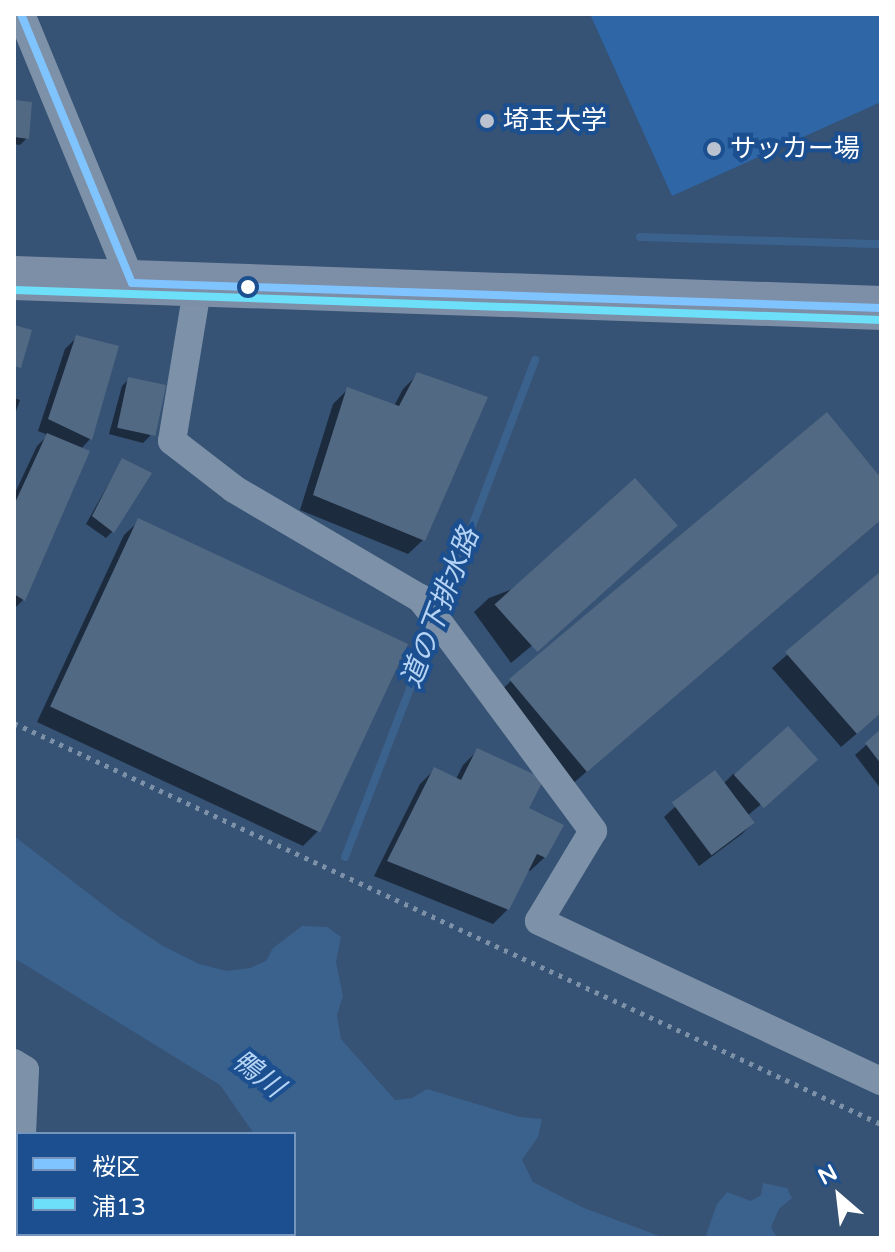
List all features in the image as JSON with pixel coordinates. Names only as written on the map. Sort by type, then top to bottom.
[{"type":"main road","points":[[14,278],[881,308]]},
{"type":"street","points":[[21,14],[132,283]]},
{"type":"street","points":[[198,284],[172,441],[234,489],[420,598],[429,609],[593,831],[539,921],[881,1081]]},
{"type":"street","points":[[14,1063],[25,1070],[22,1132]]},
{"type":"path","points":[[14,723],[881,1124]]},
{"type":"shaded area","name":"サッカー場","points":[[590,14],[881,14],[881,102],[672,196]]},
{"type":"water","name":"鴨川","points":[[14,836],[118,916],[163,946],[199,964],[227,971],[250,968],[266,961],[273,948],[302,926],[327,927],[341,937],[336,962],[343,996],[337,1015],[341,1039],[395,1100],[412,1098],[427,1089],[520,1117],[542,1119],[538,1137],[522,1160],[533,1182],[584,1208],[665,1238],[297,1238],[296,1132],[253,1132],[220,1085],[14,958]]},
{"type":"water","points":[[763,1183],[787,1188],[792,1198],[779,1209],[771,1227],[777,1238],[705,1238],[717,1204],[727,1192],[751,1201],[761,1195]]},
{"type":"building","points":[[14,100],[32,102],[29,139],[14,137]]},
{"type":"building","points":[[14,325],[32,330],[21,368],[14,366]]},
{"type":"building","points":[[76,335],[119,346],[92,440],[48,419]]},
{"type":"building","points":[[417,372],[488,397],[425,541],[313,495],[347,387],[399,406]]},
{"type":"building","points":[[128,377],[166,385],[155,436],[117,428]]},
{"type":"building","points":[[827,412],[881,478],[881,520],[587,772],[509,679]]},
{"type":"building","points":[[47,433],[90,451],[25,601],[14,594],[14,505]]},
{"type":"building","points":[[122,458],[152,473],[114,533],[92,516]]},
{"type":"building","points":[[635,478],[678,526],[537,652],[495,604]]},
{"type":"building","points":[[138,518],[408,644],[320,832],[50,707]]},
{"type":"building","points":[[881,571],[881,713],[857,734],[785,652]]},
{"type":"building","points":[[788,726],[818,759],[764,808],[734,775]]},
{"type":"building","points":[[881,729],[881,764],[865,743]]},
{"type":"building","points":[[477,748],[544,779],[529,808],[564,825],[546,858],[537,854],[509,910],[387,861],[434,767],[461,780]]},
{"type":"building","points":[[715,770],[755,823],[712,855],[672,802]]},
{"type":"waterway","name":"道の下排水路","points":[[640,237],[881,244]]},
{"type":"waterway","name":"道の下排水路","points":[[439,613],[535,360]]},
{"type":"waterway","name":"道の下排水路","points":[[345,857],[434,626]]},
{"type":"transit line","name":"桜区","points":[[21,14],[132,283]]},
{"type":"transit line","name":"桜区","points":[[132,283],[881,308]]},
{"type":"transit line","name":"浦13","points":[[14,290],[881,320]]},
{"type":"place","name":"埼玉大学","points":[[487,121]]},
{"type":"place","name":"サッカー場","points":[[714,149]]}]
